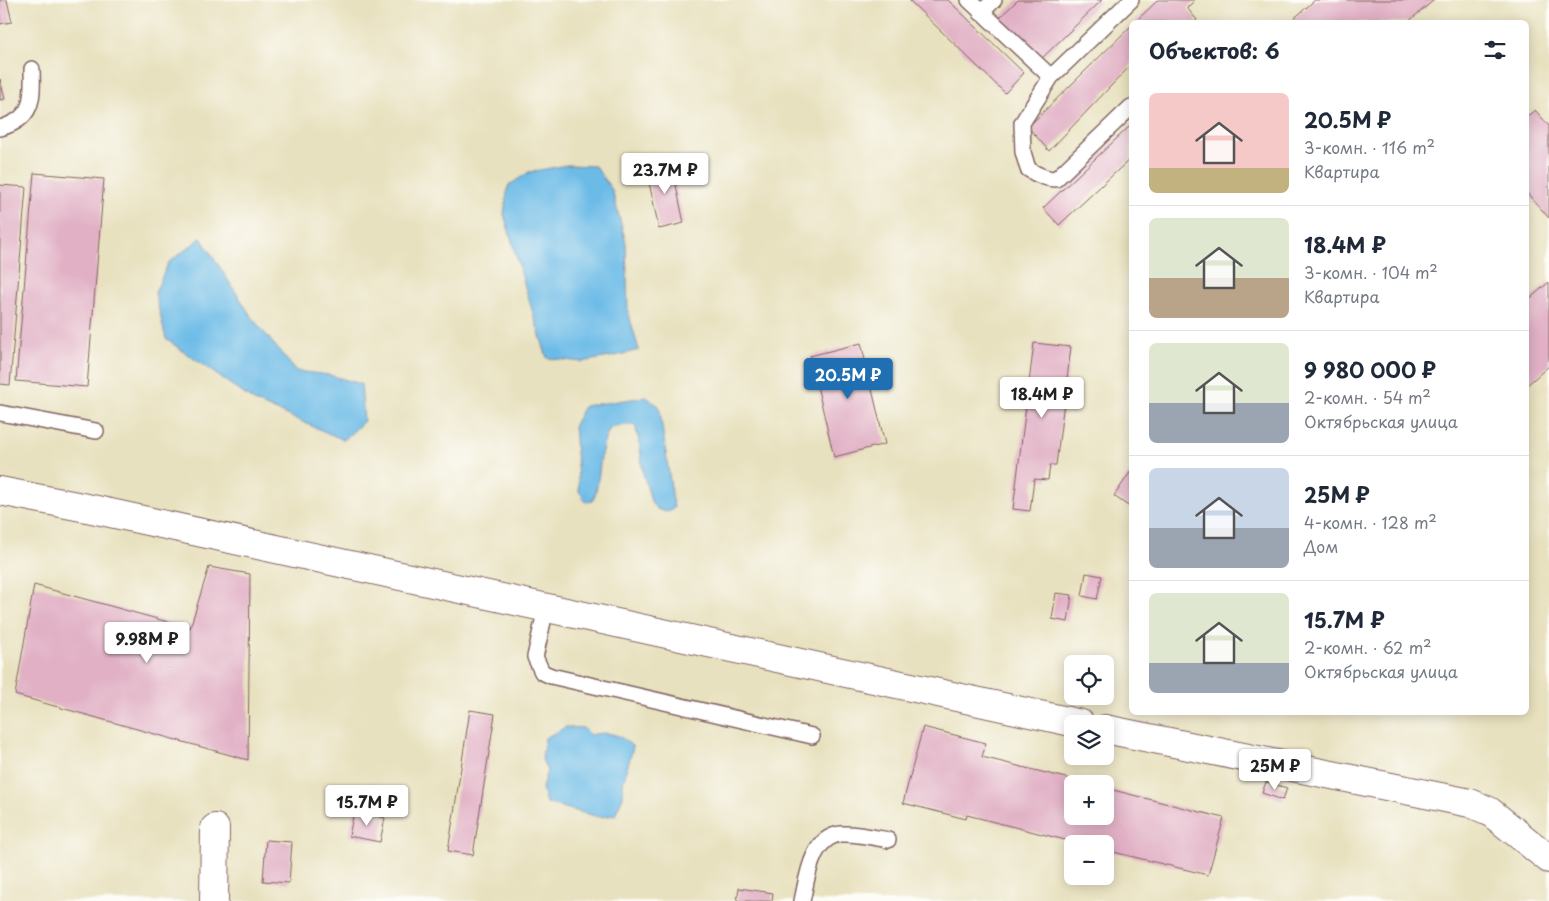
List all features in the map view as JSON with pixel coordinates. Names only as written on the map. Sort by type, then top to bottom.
[{"type":"street","points":[[0,491],[92,509],[1064,720]]},
{"type":"street","points":[[1114,730],[1470,803],[1489,811],[1549,859]]},
{"type":"street","points":[[214,901],[216,828]]},
{"type":"lane","points":[[969,0],[1051,78]]},
{"type":"lane","points":[[981,13],[994,0]]},
{"type":"lane","points":[[1129,109],[1056,179],[1039,176],[1028,169],[1023,152],[1022,123],[1051,78],[1130,0]]},
{"type":"lane","points":[[0,128],[22,118],[30,107],[33,92],[32,70]]},
{"type":"lane","points":[[0,414],[96,430]]},
{"type":"lane","points":[[546,608],[536,657],[542,672],[551,676],[812,736]]},
{"type":"lane","points":[[802,901],[811,860],[822,842],[839,834],[858,834],[888,840]]},
{"type":"water","points":[[567,165],[595,166],[612,190],[626,243],[628,312],[639,350],[582,362],[547,358],[504,214],[508,186],[529,172]]},
{"type":"water","points":[[201,238],[253,319],[296,371],[329,375],[361,384],[364,421],[344,440],[254,401],[166,339],[155,293],[168,263]]},
{"type":"water","points":[[646,397],[659,406],[674,508],[666,512],[657,509],[652,504],[643,473],[635,425],[610,428],[601,455],[596,492],[593,501],[586,502],[579,491],[574,425],[584,406]]},
{"type":"water","points":[[566,727],[583,728],[590,735],[613,734],[633,747],[623,783],[623,797],[615,815],[599,817],[546,803],[542,788],[547,771],[542,759],[545,738]]},
{"type":"building","points":[[0,0],[7,0],[12,22],[0,24]]},
{"type":"building","points":[[909,0],[948,0],[1024,73],[1005,93]]},
{"type":"building","points":[[1018,0],[1102,0],[1039,61],[998,19]]},
{"type":"building","points":[[1158,0],[1195,0],[1187,8],[1197,20],[1137,20]]},
{"type":"building","points":[[1315,0],[1434,0],[1410,20],[1292,20]]},
{"type":"building","points":[[1129,28],[1129,67],[1049,151],[1028,127]]},
{"type":"building","points":[[0,79],[5,99],[0,100]]},
{"type":"building","points":[[1535,110],[1549,126],[1549,218],[1529,195],[1529,115]]},
{"type":"building","points":[[1129,127],[1129,160],[1059,225],[1043,208]]},
{"type":"building","points":[[671,162],[684,223],[659,229],[646,168]]},
{"type":"building","points":[[34,173],[104,179],[87,387],[16,381]]},
{"type":"building","points":[[0,185],[26,187],[10,385],[0,384]]},
{"type":"building","points":[[1549,282],[1549,366],[1529,383],[1529,299]]},
{"type":"building","points":[[861,343],[885,444],[834,457],[810,356]]},
{"type":"building","points":[[1034,343],[1071,347],[1056,465],[1050,465],[1048,480],[1034,479],[1030,511],[1013,509]]},
{"type":"building","points":[[1129,474],[1129,507],[1114,496]]},
{"type":"building","points":[[209,567],[250,574],[248,760],[15,695],[34,585],[190,628]]},
{"type":"building","points":[[1086,573],[1102,576],[1097,599],[1082,596]]},
{"type":"building","points":[[1056,593],[1072,595],[1068,622],[1052,619]]},
{"type":"building","points":[[470,710],[495,714],[473,855],[448,851]]},
{"type":"building","points":[[923,727],[986,743],[982,757],[1064,778],[1064,825],[1114,825],[1114,790],[1224,818],[1208,875],[1114,852],[1114,835],[1064,835],[1064,840],[967,815],[966,819],[903,803]]},
{"type":"building","points":[[1266,782],[1287,788],[1283,800],[1262,793]]},
{"type":"building","points":[[354,812],[385,818],[380,842],[349,836]]},
{"type":"building","points":[[266,840],[292,842],[289,883],[263,881]]},
{"type":"building","points":[[739,888],[773,893],[772,901],[737,901]]}]
